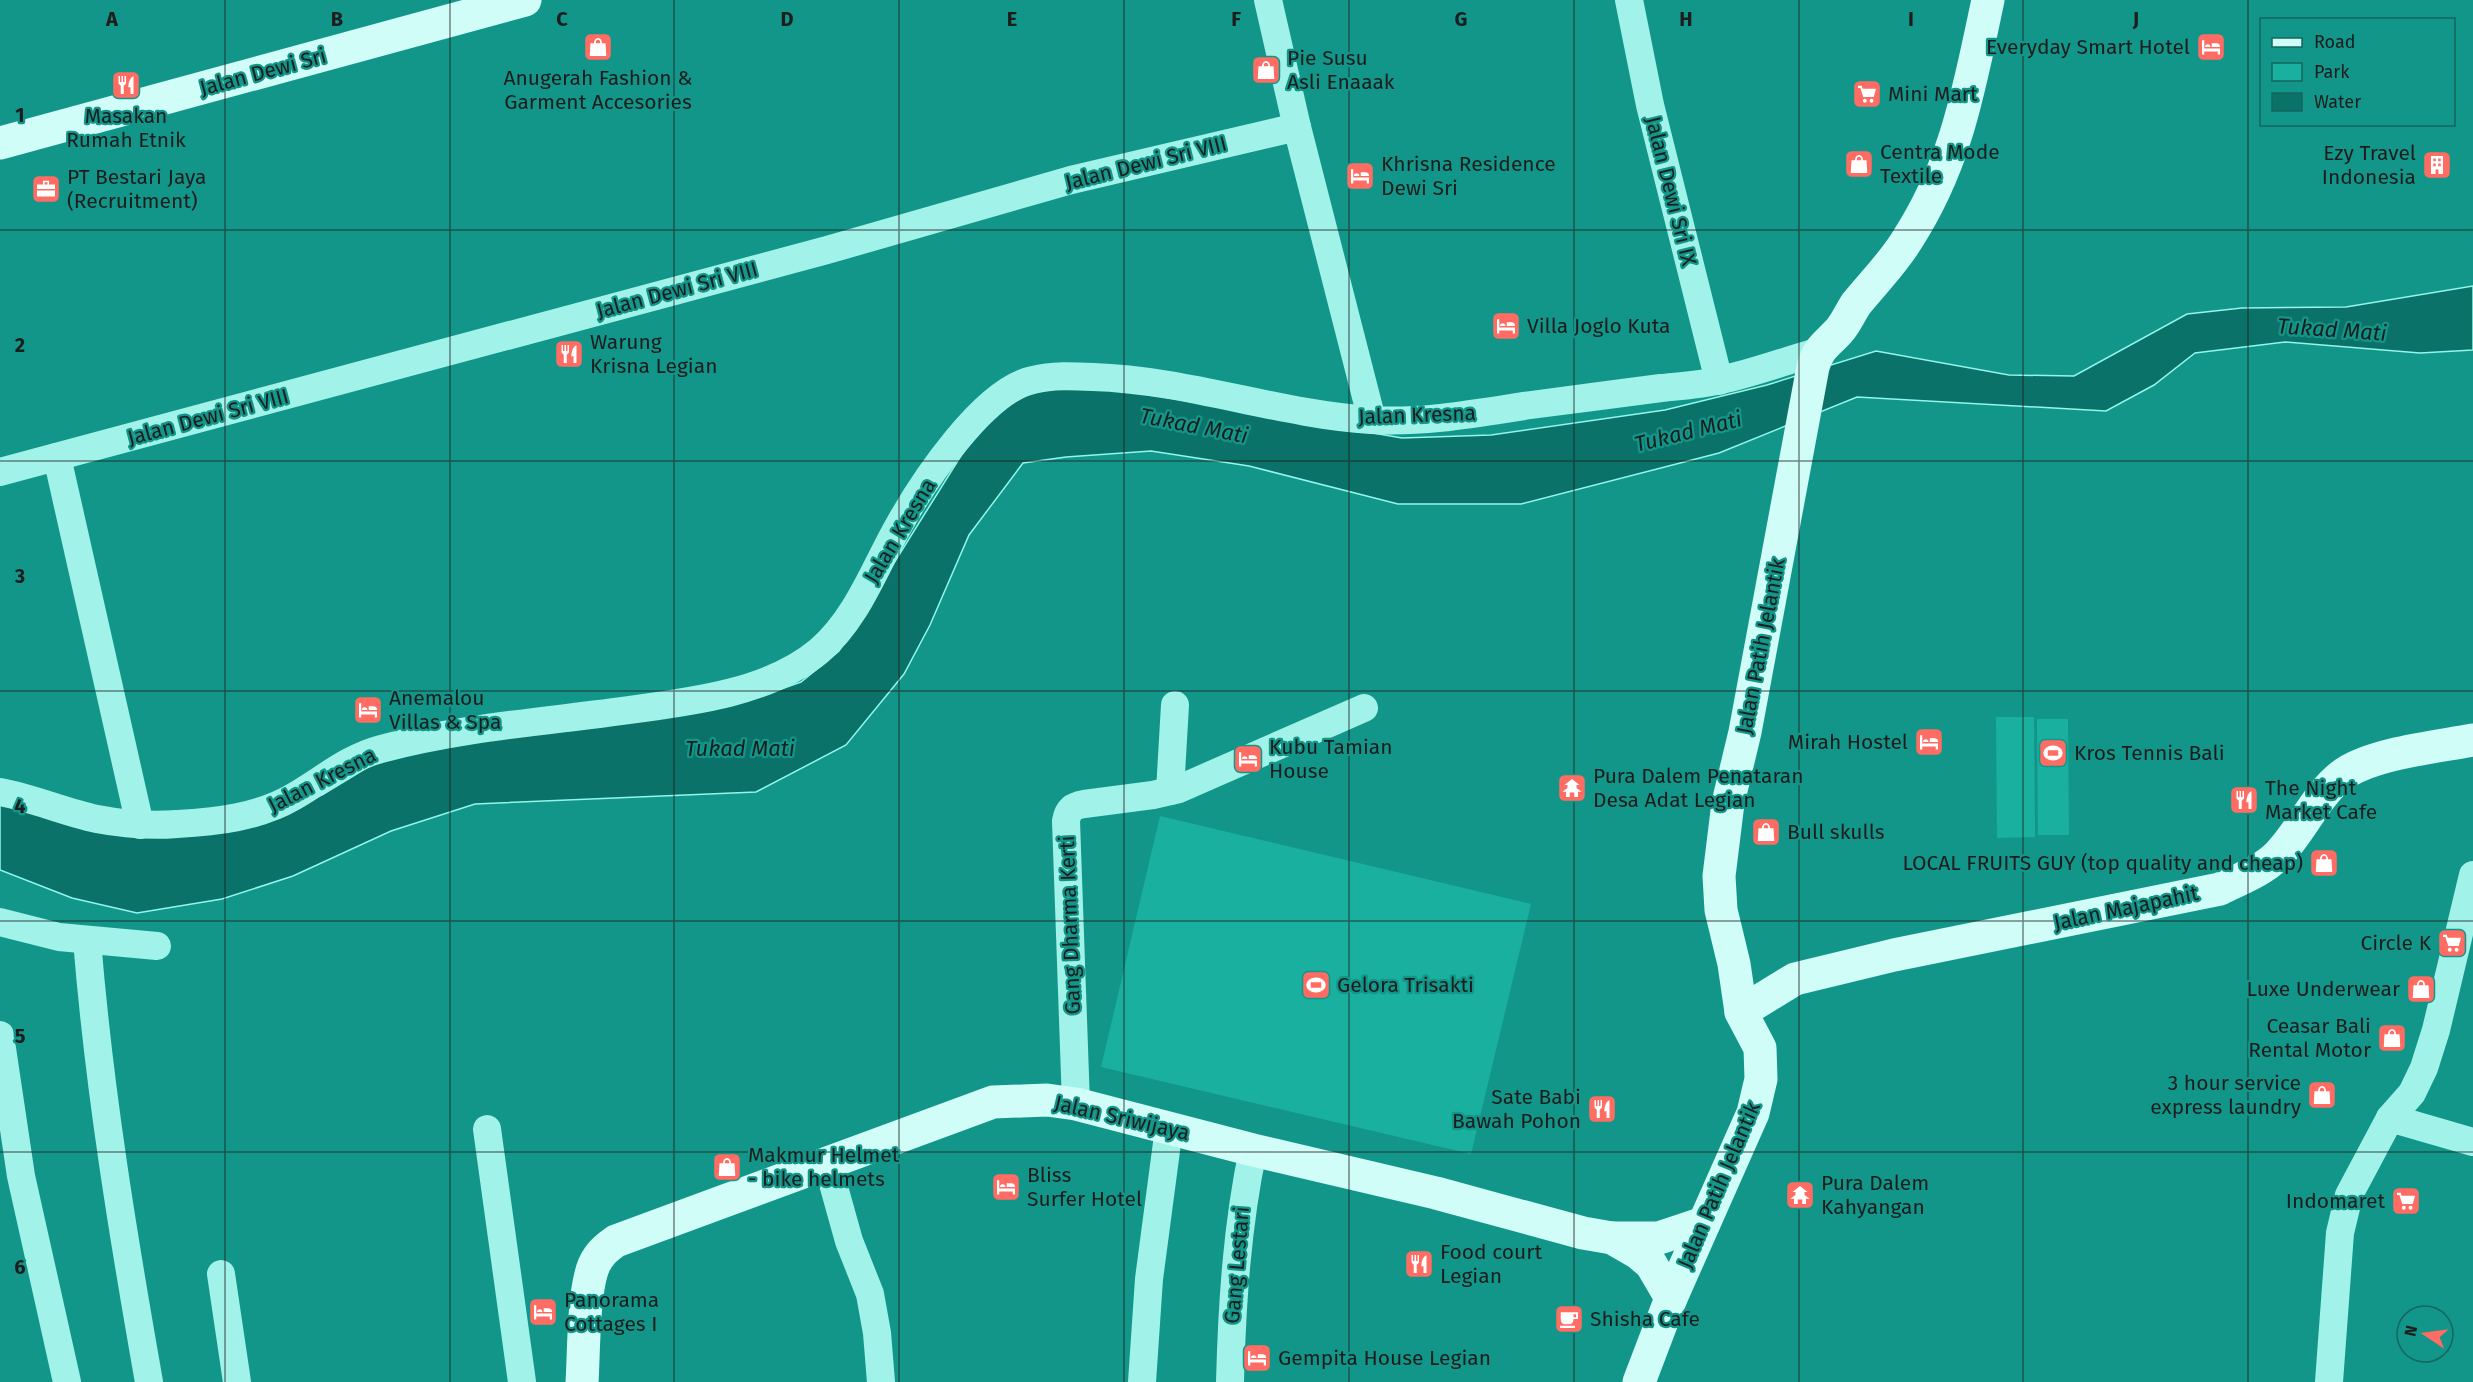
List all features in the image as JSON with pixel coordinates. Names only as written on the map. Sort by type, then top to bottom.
[{"type":"street","name":"Jalan Dewi Sri","points":[[0,143],[525,0]]},
{"type":"street","points":[[1268,0],[1297,127],[1372,420]]},
{"type":"street","name":"Jalan Dewi Sri IX","points":[[1629,0],[1650,105],[1719,381]]},
{"type":"street","points":[[1815,359],[1905,243],[1927,208],[1945,171],[1961,124],[1988,0]]},
{"type":"street","name":"Jalan Dewi Sri VIII","points":[[0,472],[804,256],[1071,180],[1297,127]]},
{"type":"street","name":"Jalan Kresna","points":[[0,792],[97,819],[140,825],[205,822],[244,816],[273,807],[360,755],[387,747],[459,734],[674,704],[740,689],[783,675],[821,650],[853,612],[901,521],[950,448],[981,413],[1004,394],[1027,381],[1059,376],[1122,378],[1206,390],[1310,412],[1372,420],[1455,418],[1526,406],[1719,381],[1815,359]]},
{"type":"street","name":"Jalan Patih Jelantik","points":[[1640,1382],[1671,1298],[1753,1113],[1761,1079],[1760,1048],[1741,1012],[1734,964],[1721,910],[1719,876],[1728,803],[1745,732],[1815,359]]},
{"type":"street","points":[[57,457],[140,825]]},
{"type":"street","points":[[1170,791],[1175,705]]},
{"type":"street","name":"Gang Dharma Kerti","points":[[1076,1104],[1067,815],[1074,806],[1179,789],[1364,708]]},
{"type":"street","name":"Jalan Majapahit","points":[[1741,1012],[1795,979],[1894,955],[2220,889],[2252,874],[2278,855],[2323,794],[2346,773],[2373,760],[2473,740]]},
{"type":"street","points":[[2329,1382],[2340,1233],[2349,1195],[2390,1118],[2412,1093],[2424,1068],[2436,1030],[2473,875]]},
{"type":"street","points":[[0,922],[59,937],[157,946]]},
{"type":"street","points":[[87,940],[103,1099],[121,1224],[149,1382]]},
{"type":"street","points":[[0,1035],[21,1176],[67,1382]]},
{"type":"street","name":"Jalan Sriwijaya","points":[[582,1382],[590,1280],[603,1250],[616,1241],[993,1102],[1047,1100],[1076,1104],[1253,1150],[1436,1193],[1583,1233],[1612,1238],[1659,1238],[1704,1222]]},
{"type":"street","points":[[2390,1118],[2473,1142]]},
{"type":"street","points":[[1142,1382],[1149,1279],[1169,1128]]},
{"type":"street","points":[[487,1130],[522,1382]]},
{"type":"street","name":"Gang Lestari","points":[[1230,1382],[1231,1327],[1243,1195],[1253,1150]]},
{"type":"street","points":[[827,1162],[849,1241],[870,1294],[877,1333],[881,1382]]},
{"type":"street","name":"Jalan Sriwijaya","points":[[1612,1238],[1628,1246],[1651,1264],[1671,1298]]},
{"type":"street","points":[[221,1274],[237,1382]]},
{"type":"green space","points":[[1996,717],[2034,717],[2035,837],[1997,838]]},
{"type":"green space","name":"Kros Tennis Bali","points":[[2037,719],[2068,719],[2069,835],[2038,835]]},
{"type":"green space","name":"Gelora Trisakti","points":[[1160,816],[1531,904],[1471,1154],[1101,1067]]},
{"type":"water","name":"Tukad Mati","points":[[2473,286],[2473,350],[2420,353],[2285,342],[2195,353],[2154,385],[2106,411],[1857,397],[1719,453],[1521,504],[1398,504],[1249,466],[1151,451],[1066,457],[1023,463],[969,535],[930,625],[904,674],[846,745],[756,792],[475,804],[391,831],[293,876],[222,899],[137,913],[72,898],[0,870],[0,800],[130,833],[322,795],[388,755],[747,701],[801,682],[839,651],[984,419],[1016,390],[1065,380],[1402,438],[1491,435],[1665,410],[1767,385],[1876,351],[2009,375],[2074,376],[2187,314],[2242,308],[2346,307]]},
{"type":"place","name":"Anugerah Fashion & Garment Accesories","points":[[598,47]]},
{"type":"place","name":"Everyday Smart Hotel","points":[[2211,47]]},
{"type":"place","name":"Pie Susu Asli Enaaak","points":[[1266,70]]},
{"type":"place","name":"Masakan Rumah Etnik","points":[[126,85]]},
{"type":"place","name":"Mini Mart","points":[[1867,94]]},
{"type":"place","name":"Centra Mode Textile","points":[[1859,164]]},
{"type":"place","name":"Ezy Travel Indonesia","points":[[2437,165]]},
{"type":"place","name":"Khrisna Residence Dewi Sri","points":[[1360,176]]},
{"type":"place","name":"PT Bestari Jaya (Recruitment)","points":[[46,189]]},
{"type":"place","name":"Villa Joglo Kuta","points":[[1506,326]]},
{"type":"place","name":"Warung Krisna Legian","points":[[569,354]]},
{"type":"place","name":"Anemalou Villas & Spa","points":[[368,710]]},
{"type":"place","name":"Mirah Hostel","points":[[1929,742]]},
{"type":"place","name":"Kros Tennis Bali","points":[[2053,753]]},
{"type":"place","name":"Kubu Tamian House","points":[[1248,759]]},
{"type":"place","name":"Pura Dalem Penataran Desa Adat Legian","points":[[1572,788]]},
{"type":"place","name":"The Night Market Cafe","points":[[2244,800]]},
{"type":"place","name":"Bull skulls","points":[[1766,832]]},
{"type":"place","name":"LOCAL FRUITS GUY (top quality and cheap)","points":[[2324,863]]},
{"type":"place","name":"Circle K","points":[[2452,943]]},
{"type":"place","name":"Gelora Trisakti","points":[[1316,985]]},
{"type":"place","name":"Luxe Underwear","points":[[2421,989]]},
{"type":"place","name":"Ceasar Bali Rental Motor","points":[[2392,1038]]},
{"type":"place","name":"3 hour service express laundry","points":[[2322,1095]]},
{"type":"place","name":"Sate Babi Bawah Pohon","points":[[1602,1109]]},
{"type":"place","name":"Makmur Helmet - bike helmets","points":[[727,1167]]},
{"type":"place","name":"Bliss Surfer Hotel","points":[[1006,1187]]},
{"type":"place","name":"Pura Dalem Kahyangan","points":[[1800,1195]]},
{"type":"place","name":"Indomaret","points":[[2406,1201]]},
{"type":"place","name":"Food court Legian","points":[[1419,1264]]},
{"type":"place","name":"Panorama Cottages I","points":[[543,1312]]},
{"type":"place","name":"Shisha Cafe","points":[[1569,1319]]},
{"type":"place","name":"Gempita House Legian","points":[[1257,1358]]}]
